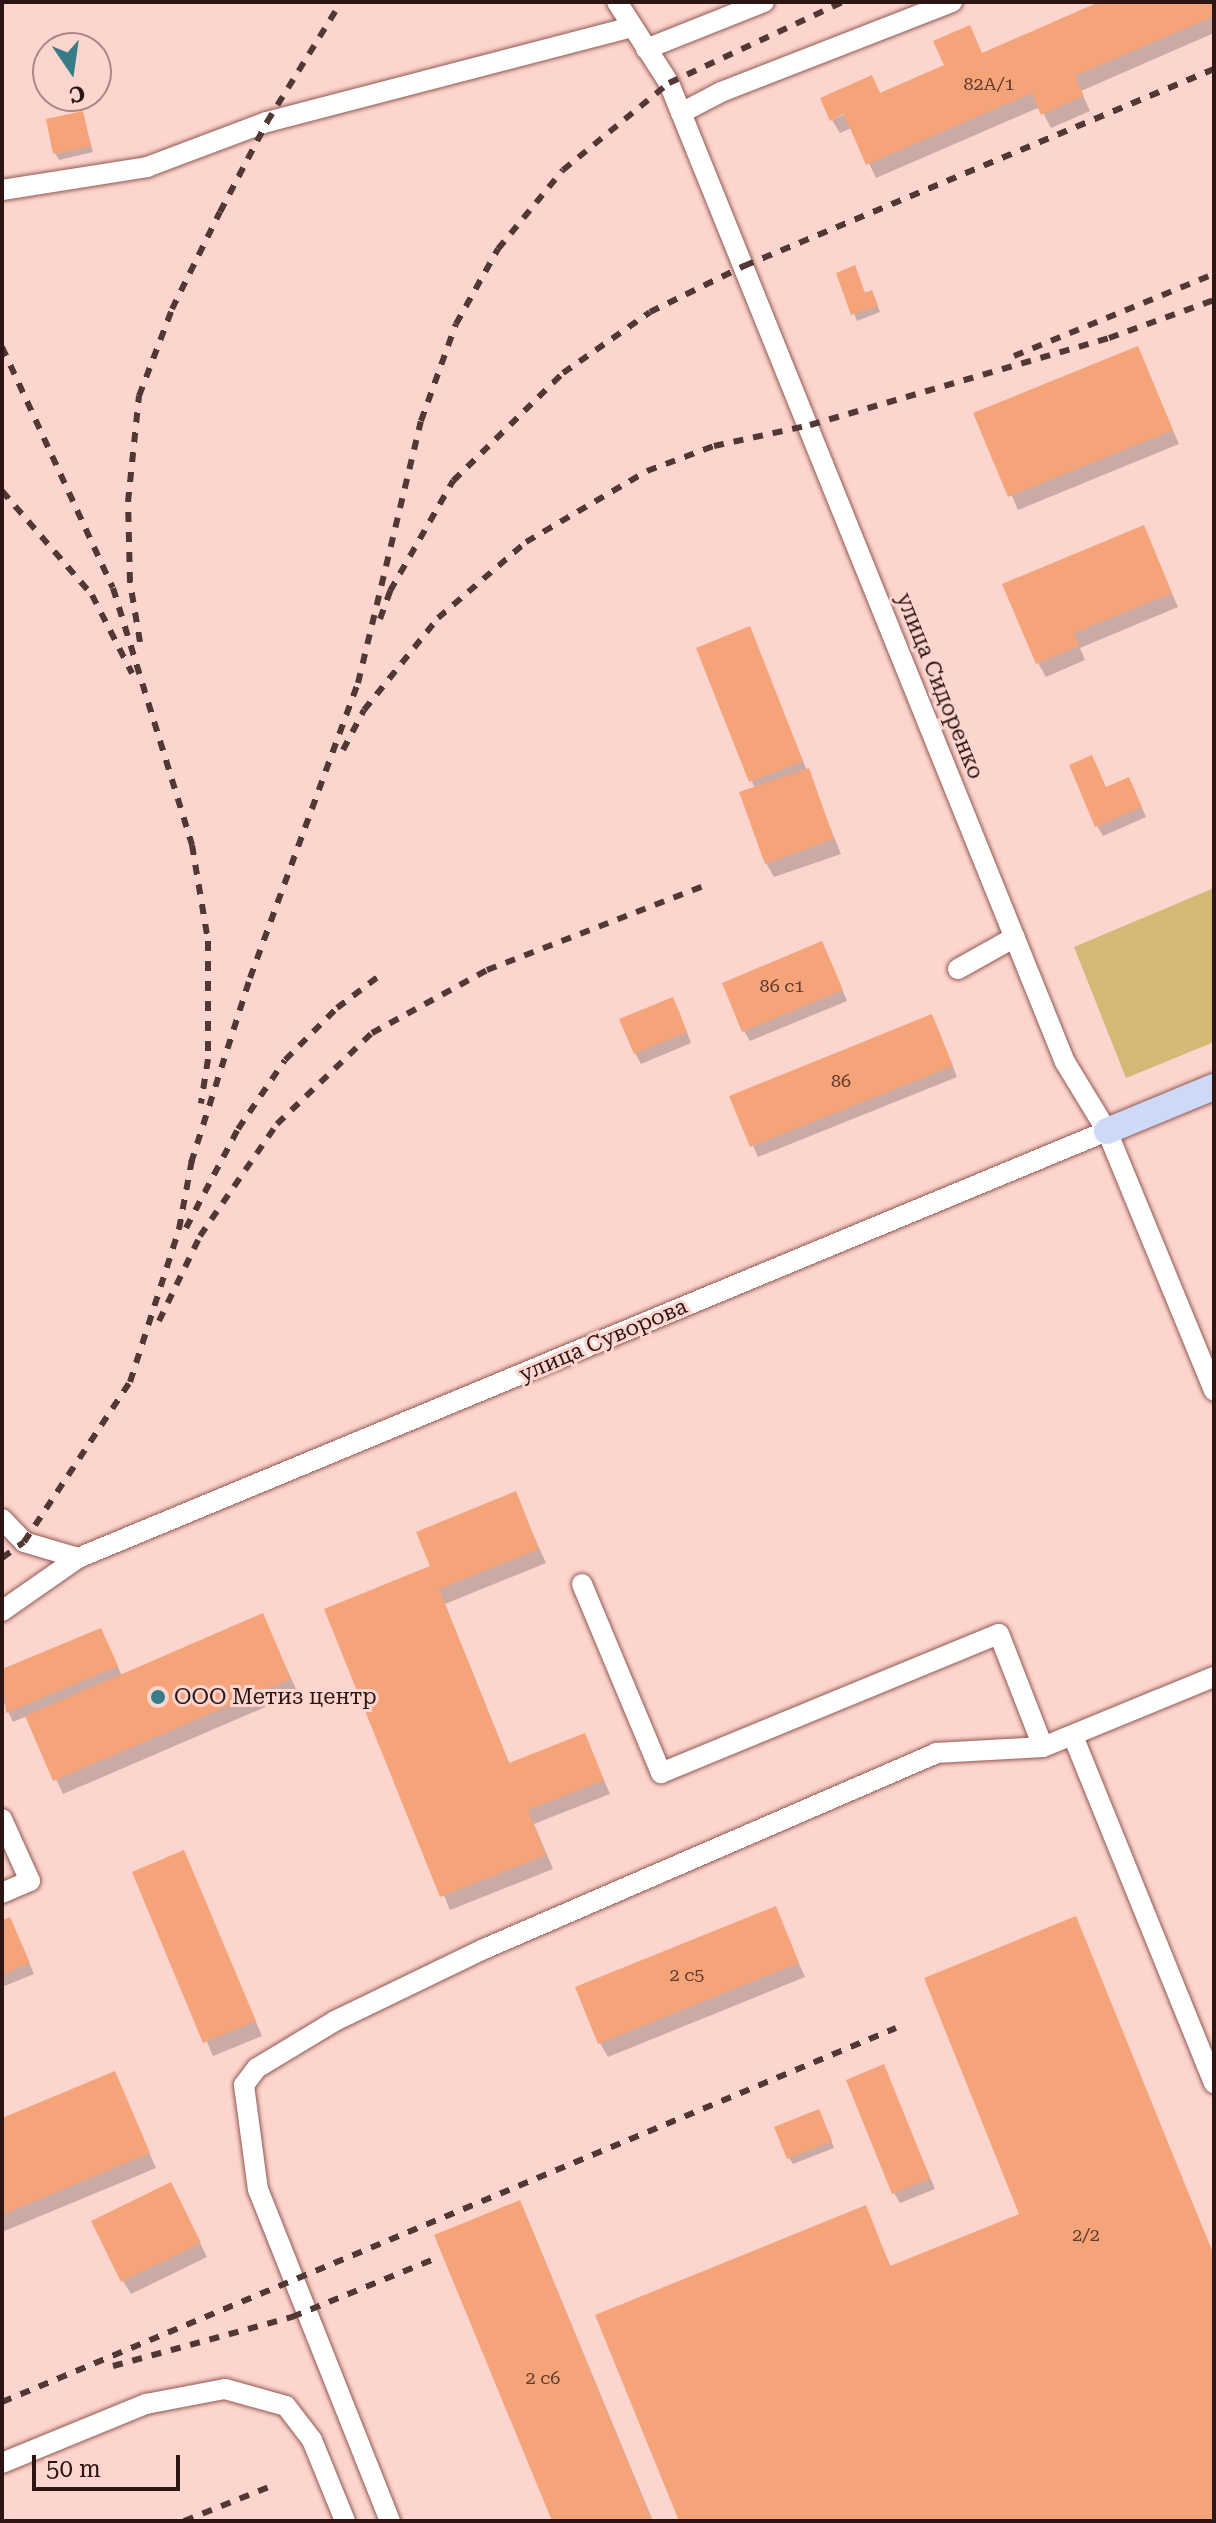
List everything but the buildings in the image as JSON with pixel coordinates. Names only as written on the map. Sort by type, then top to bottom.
[{"type":"main road","name":"улица Суворова","points":[[1107,1131],[1214,1087]]},
{"type":"street","name":"улица Сидоренко","points":[[617,2],[681,113],[1065,1062],[1107,1131],[1214,1391]]},
{"type":"street","points":[[646,49],[764,2]]},
{"type":"street","points":[[681,113],[721,92],[952,2]]},
{"type":"street","points":[[2,190],[147,167],[267,122],[632,27]]},
{"type":"street","points":[[958,969],[1015,937]]},
{"type":"street","name":"улица Суворова","points":[[2,1611],[78,1558],[1107,1131]]},
{"type":"street","points":[[2,1519],[24,1542],[78,1558]]},
{"type":"street","points":[[582,1584],[661,1773],[999,1634],[1043,1747]]},
{"type":"street","points":[[390,2521],[258,2190],[244,2085],[257,2068],[335,2021],[484,1949],[936,1753],[1043,1747],[1214,1677]]},
{"type":"street","points":[[1073,1736],[1214,2084]]},
{"type":"street","points":[[2,1819],[30,1881],[2,1893]]},
{"type":"street","points":[[2,2463],[146,2404],[225,2389],[286,2406],[312,2440],[345,2521]]},
{"type":"shaded area","points":[[1214,888],[1214,1042],[1126,1078],[1074,947]]},
{"type":"railway","points":[[140,642],[130,582],[128,502],[139,396],[172,309],[220,212],[267,122],[341,2]]},
{"type":"railway","points":[[191,1163],[250,978],[358,683],[421,421],[456,324],[498,249],[563,170],[669,83],[843,2]]},
{"type":"railway","points":[[380,619],[390,591],[453,481],[563,373],[650,312],[744,266],[1214,69]]},
{"type":"railway","points":[[1014,356],[1214,274]]},
{"type":"railway","points":[[343,750],[364,710],[438,618],[526,542],[647,471],[714,446],[810,425],[1109,338],[1214,300]]},
{"type":"railway","points":[[2,347],[113,588],[192,845],[208,941],[208,1059],[201,1103]]},
{"type":"railway","points":[[2,491],[92,595],[132,673]]},
{"type":"railway","points":[[159,1321],[200,1236],[277,1124],[372,1033],[487,970],[706,885]]},
{"type":"railway","points":[[186,1228],[238,1129],[285,1060],[337,1008],[379,976]]},
{"type":"railway","points":[[2,1558],[24,1542],[130,1382],[179,1229],[193,1154]]},
{"type":"railway","points":[[2,2402],[896,2028]]},
{"type":"railway","points":[[113,2366],[292,2317],[432,2260]]},
{"type":"railway","points":[[184,2521],[269,2487]]},
{"type":"place","name":"ООО Метиз центр","points":[[158,1697]]}]
